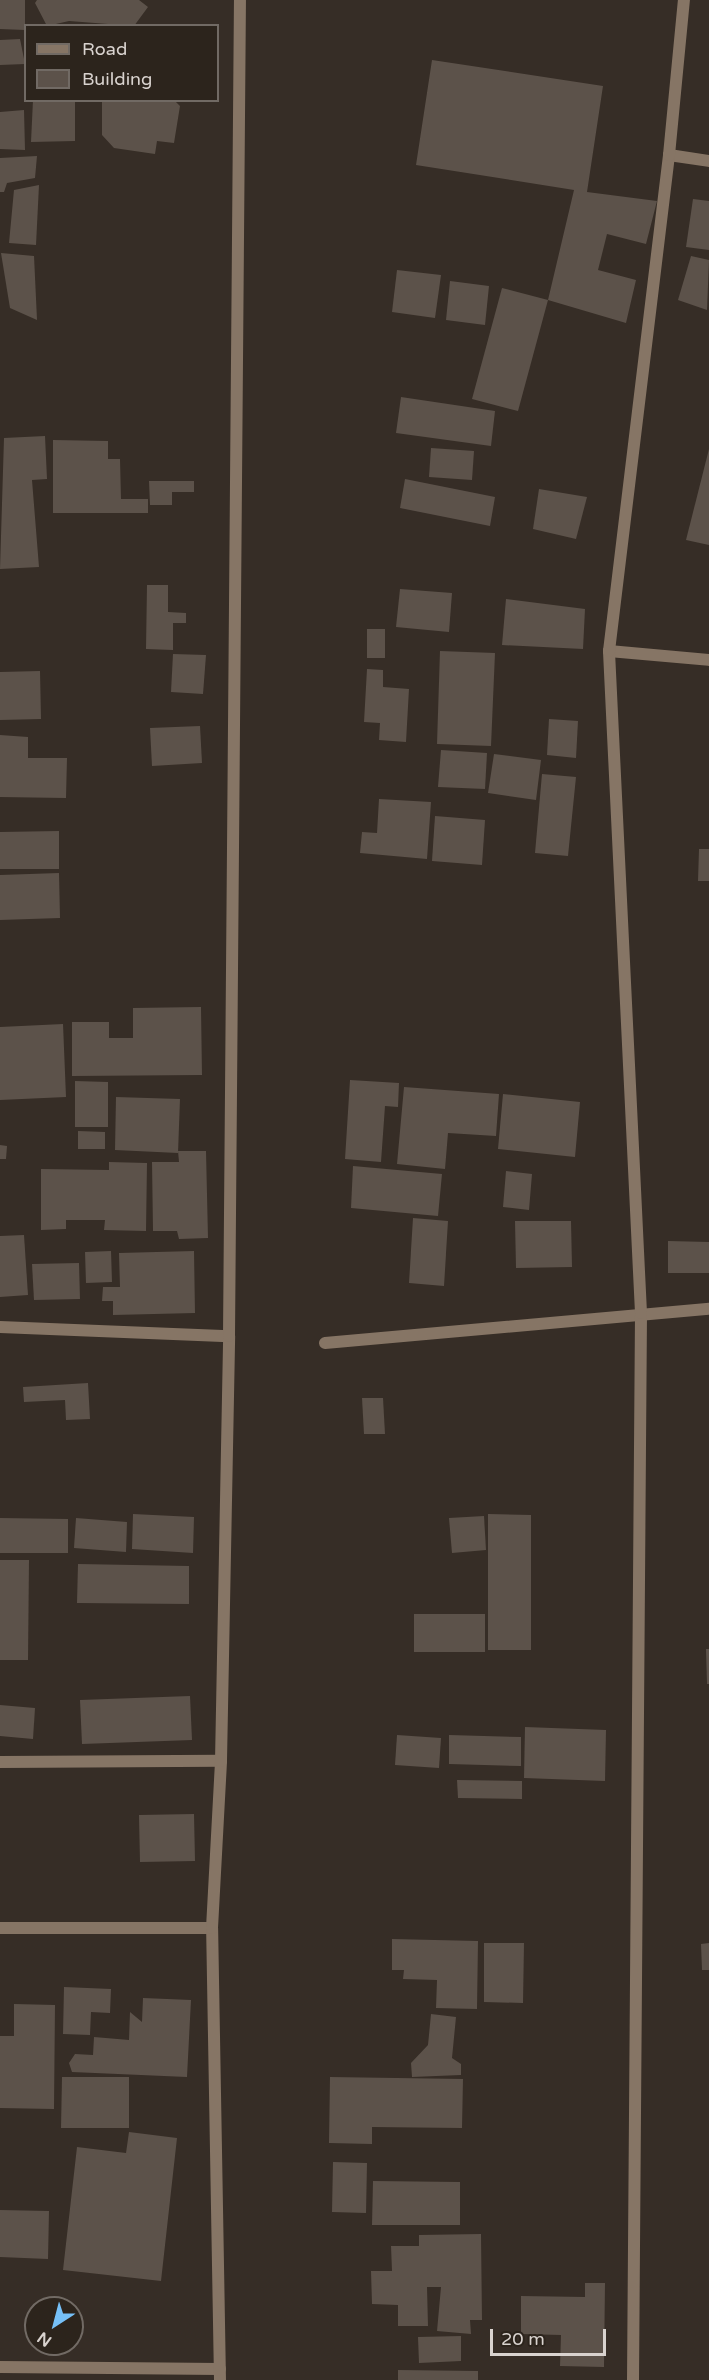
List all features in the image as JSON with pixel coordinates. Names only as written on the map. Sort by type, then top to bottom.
[{"type":"street","points":[[0,2367],[220,2375],[212,1928],[221,1761],[229,1336],[240,0]]},
{"type":"street","points":[[633,2380],[641,1313],[609,651],[669,155],[684,0]]},
{"type":"street","points":[[669,155],[709,161]]},
{"type":"street","points":[[609,651],[709,660]]},
{"type":"street","points":[[325,1344],[641,1313],[709,1309]]},
{"type":"street","points":[[0,1327],[229,1336]]},
{"type":"street","points":[[0,1762],[221,1761]]},
{"type":"street","points":[[0,1928],[212,1928]]},
{"type":"building","points":[[0,0],[25,0],[24,30],[0,29]]},
{"type":"building","points":[[37,0],[139,0],[148,7],[135,24],[69,21],[46,24],[35,3]]},
{"type":"building","points":[[20,39],[24,64],[0,65],[0,40]]},
{"type":"building","points":[[432,60],[603,86],[587,192],[657,201],[646,244],[607,234],[598,270],[636,280],[626,323],[548,300],[574,190],[416,165]]},
{"type":"building","points":[[33,102],[75,102],[75,141],[31,142]]},
{"type":"building","points":[[102,102],[176,102],[180,106],[174,143],[157,141],[155,154],[114,148],[102,135]]},
{"type":"building","points":[[24,110],[25,150],[0,149],[0,112]]},
{"type":"building","points":[[37,156],[35,178],[7,183],[4,192],[0,192],[0,158]]},
{"type":"building","points":[[39,185],[36,245],[9,243],[14,190]]},
{"type":"building","points":[[693,199],[709,201],[709,250],[686,247]]},
{"type":"building","points":[[1,253],[34,256],[37,320],[10,308]]},
{"type":"building","points":[[691,256],[709,260],[707,310],[678,300]]},
{"type":"building","points":[[397,270],[441,275],[435,318],[392,312]]},
{"type":"building","points":[[450,281],[489,286],[485,325],[446,320]]},
{"type":"building","points":[[502,288],[548,300],[518,411],[472,399]]},
{"type":"building","points":[[401,397],[495,411],[491,446],[396,433]]},
{"type":"building","points":[[45,436],[47,479],[32,480],[39,567],[0,569],[4,438]]},
{"type":"building","points":[[53,440],[108,441],[108,459],[120,459],[121,499],[148,499],[148,513],[53,513]]},
{"type":"building","points":[[431,448],[474,451],[472,480],[429,477]]},
{"type":"building","points":[[709,449],[709,545],[686,540]]},
{"type":"building","points":[[405,479],[495,497],[490,526],[400,508]]},
{"type":"building","points":[[149,481],[194,481],[194,492],[172,492],[172,505],[150,505]]},
{"type":"building","points":[[539,489],[587,497],[576,539],[533,529]]},
{"type":"building","points":[[147,585],[168,585],[168,612],[186,613],[186,623],[173,623],[173,650],[146,649]]},
{"type":"building","points":[[400,589],[452,593],[449,632],[396,627]]},
{"type":"building","points":[[506,599],[585,609],[583,649],[502,645]]},
{"type":"building","points":[[367,629],[385,629],[385,658],[367,658]]},
{"type":"building","points":[[440,651],[495,653],[491,746],[437,744]]},
{"type":"building","points":[[173,654],[206,655],[203,694],[171,692]]},
{"type":"building","points":[[367,669],[383,670],[383,687],[409,689],[406,742],[379,740],[380,723],[364,722]]},
{"type":"building","points":[[40,671],[41,719],[0,720],[0,672]]},
{"type":"building","points":[[549,719],[578,721],[576,758],[547,755]]},
{"type":"building","points":[[200,726],[202,763],[152,766],[150,728]]},
{"type":"building","points":[[0,735],[28,737],[28,758],[67,758],[66,798],[0,797]]},
{"type":"building","points":[[441,750],[487,753],[485,789],[438,787]]},
{"type":"building","points":[[494,754],[541,760],[536,800],[488,793]]},
{"type":"building","points":[[542,774],[576,777],[568,856],[535,853]]},
{"type":"building","points":[[379,799],[431,802],[427,859],[360,853],[362,832],[377,833]]},
{"type":"building","points":[[435,816],[485,820],[482,865],[432,861]]},
{"type":"building","points":[[59,831],[59,869],[0,869],[0,832]]},
{"type":"building","points":[[699,849],[709,849],[709,881],[698,881]]},
{"type":"building","points":[[59,873],[60,918],[0,920],[0,875]]},
{"type":"building","points":[[201,1007],[202,1075],[72,1076],[72,1022],[109,1022],[109,1038],[133,1038],[133,1008]]},
{"type":"building","points":[[63,1024],[66,1097],[0,1100],[0,1027]]},
{"type":"building","points":[[350,1080],[399,1083],[398,1107],[385,1106],[381,1162],[345,1159]]},
{"type":"building","points":[[75,1081],[108,1082],[108,1127],[75,1127]]},
{"type":"building","points":[[404,1087],[499,1094],[496,1136],[448,1133],[445,1169],[397,1164]]},
{"type":"building","points":[[503,1094],[580,1102],[575,1157],[498,1149]]},
{"type":"building","points":[[116,1097],[180,1099],[178,1153],[115,1150]]},
{"type":"building","points":[[78,1131],[105,1132],[105,1149],[78,1149]]},
{"type":"building","points":[[0,1145],[7,1146],[6,1159],[0,1159]]},
{"type":"building","points":[[178,1151],[206,1151],[208,1238],[179,1239],[177,1231],[153,1231],[152,1162],[179,1162]]},
{"type":"building","points":[[109,1162],[147,1163],[146,1231],[104,1230],[105,1220],[66,1220],[66,1229],[41,1230],[41,1169],[109,1170]]},
{"type":"building","points":[[353,1166],[442,1174],[438,1216],[351,1208]]},
{"type":"building","points":[[506,1171],[532,1174],[529,1210],[503,1207]]},
{"type":"building","points":[[413,1218],[448,1221],[444,1286],[409,1283]]},
{"type":"building","points":[[515,1221],[571,1221],[572,1267],[516,1268]]},
{"type":"building","points":[[24,1235],[28,1295],[0,1297],[0,1236]]},
{"type":"building","points":[[668,1241],[709,1242],[709,1273],[668,1273]]},
{"type":"building","points":[[111,1251],[112,1282],[86,1283],[85,1252]]},
{"type":"building","points":[[194,1251],[195,1313],[113,1315],[113,1301],[102,1301],[103,1287],[120,1287],[119,1253]]},
{"type":"building","points":[[79,1263],[80,1299],[34,1300],[32,1264]]},
{"type":"building","points":[[88,1383],[90,1419],[66,1420],[65,1400],[24,1402],[23,1387]]},
{"type":"building","points":[[362,1398],[383,1398],[385,1434],[364,1434]]},
{"type":"building","points":[[133,1514],[194,1517],[193,1553],[132,1549]]},
{"type":"building","points":[[488,1514],[531,1515],[531,1650],[488,1650]]},
{"type":"building","points":[[484,1516],[486,1550],[452,1553],[449,1518]]},
{"type":"building","points":[[0,1518],[68,1519],[68,1553],[0,1553]]},
{"type":"building","points":[[76,1518],[127,1522],[126,1552],[74,1548]]},
{"type":"building","points":[[0,1560],[29,1560],[28,1660],[0,1660]]},
{"type":"building","points":[[78,1564],[189,1566],[189,1604],[77,1603]]},
{"type":"building","points":[[414,1614],[485,1614],[485,1652],[414,1652]]},
{"type":"building","points":[[706,1649],[709,1649],[709,1684],[707,1684]]},
{"type":"building","points":[[190,1696],[192,1740],[82,1744],[80,1700]]},
{"type":"building","points":[[0,1705],[35,1708],[33,1739],[0,1736]]},
{"type":"building","points":[[525,1727],[606,1730],[605,1781],[524,1778]]},
{"type":"building","points":[[397,1735],[441,1738],[439,1768],[395,1765]]},
{"type":"building","points":[[449,1735],[521,1737],[521,1766],[449,1764]]},
{"type":"building","points":[[457,1780],[522,1781],[522,1799],[458,1798]]},
{"type":"building","points":[[194,1814],[195,1861],[140,1862],[139,1815]]},
{"type":"building","points":[[392,1939],[478,1941],[477,2009],[436,2008],[437,1980],[403,1979],[404,1970],[392,1970]]},
{"type":"building","points":[[484,1943],[524,1943],[523,2003],[484,2002]]},
{"type":"building","points":[[709,1943],[709,1970],[702,1970],[701,1944]]},
{"type":"building","points":[[64,1987],[111,1989],[110,2013],[91,2012],[90,2035],[63,2034]]},
{"type":"building","points":[[143,1998],[191,2000],[187,2077],[72,2072],[69,2063],[75,2054],[93,2055],[94,2037],[129,2040],[130,2012],[142,2022]]},
{"type":"building","points":[[14,2004],[55,2005],[54,2109],[0,2108],[0,2036],[14,2036]]},
{"type":"building","points":[[431,2014],[456,2017],[452,2058],[461,2064],[461,2075],[412,2077],[411,2063],[428,2045]]},
{"type":"building","points":[[62,2077],[129,2077],[129,2128],[61,2128]]},
{"type":"building","points":[[330,2077],[463,2079],[462,2128],[372,2127],[372,2144],[329,2143]]},
{"type":"building","points":[[129,2132],[177,2138],[161,2281],[63,2270],[77,2147],[126,2153]]},
{"type":"building","points":[[333,2162],[367,2163],[366,2213],[332,2212]]},
{"type":"building","points":[[373,2181],[460,2182],[460,2225],[372,2225]]},
{"type":"building","points":[[0,2210],[49,2211],[48,2259],[0,2257]]},
{"type":"building","points":[[481,2234],[482,2320],[470,2320],[471,2334],[437,2331],[441,2287],[427,2287],[428,2326],[398,2326],[398,2305],[372,2304],[371,2271],[392,2271],[391,2246],[419,2246],[419,2235]]},
{"type":"building","points":[[585,2283],[605,2283],[604,2367],[560,2366],[561,2335],[521,2334],[521,2296],[585,2297]]},
{"type":"building","points":[[461,2336],[461,2361],[419,2363],[418,2337]]},
{"type":"building","points":[[398,2370],[478,2371],[478,2380],[398,2380]]}]
